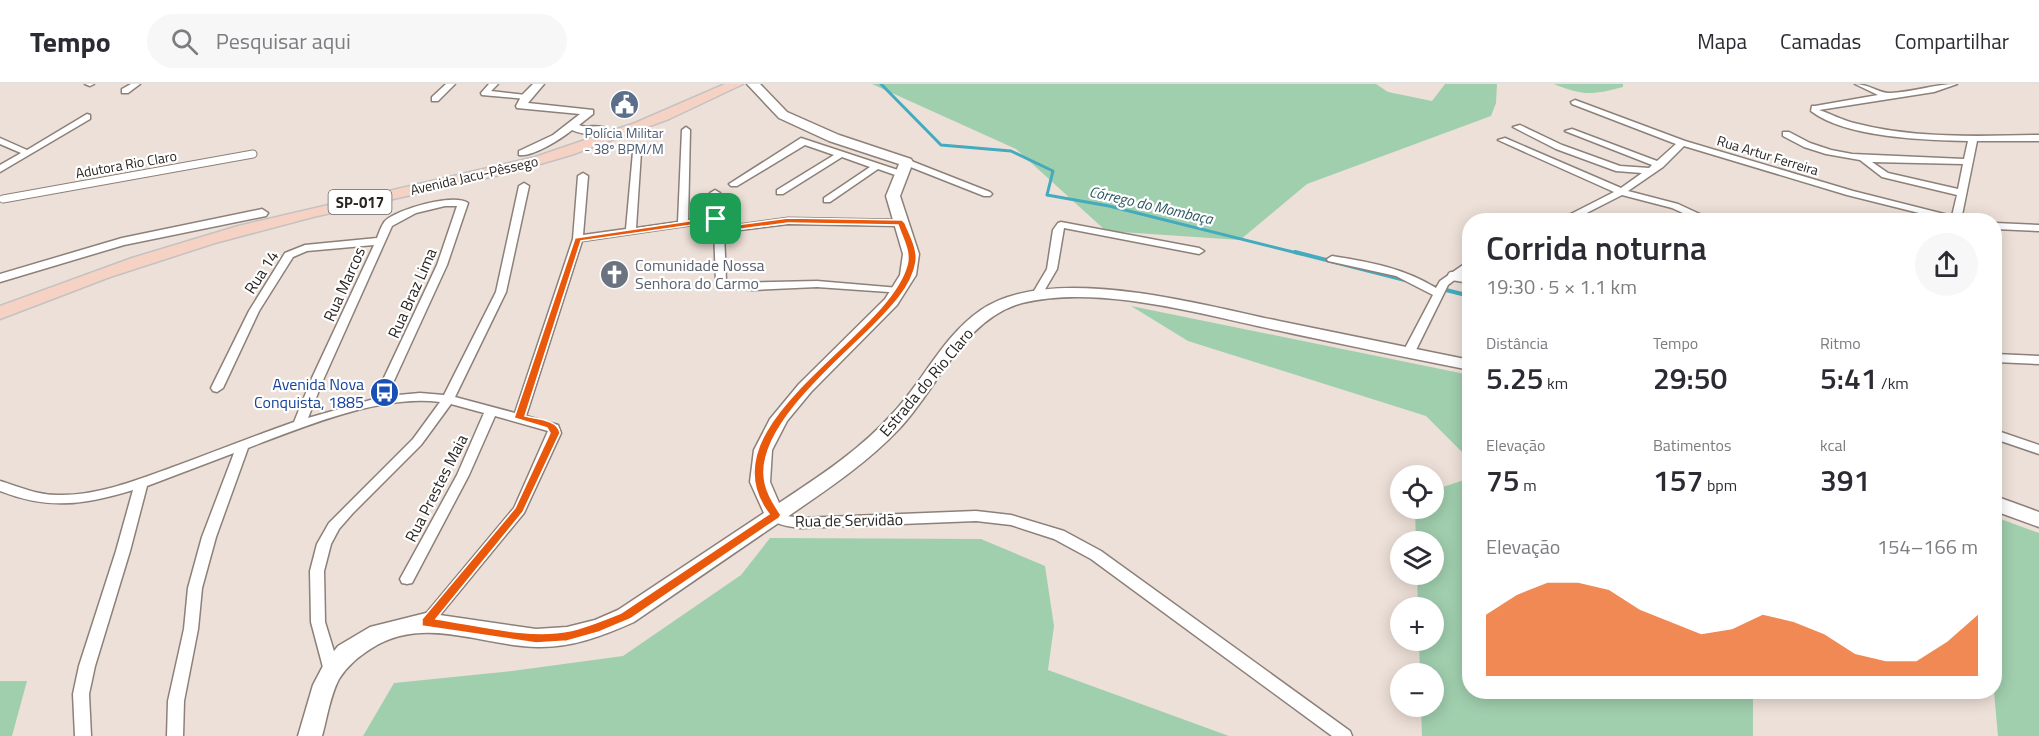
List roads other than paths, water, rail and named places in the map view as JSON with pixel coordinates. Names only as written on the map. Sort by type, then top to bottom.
[{"type":"highway","name":"Avenida Jacu-Pêssego","points":[[0,301],[124,253],[198,230],[523,153],[602,129],[715,88],[736,84]]},
{"type":"highway","name":"Avenida Jacu-Pêssego","points":[[0,313],[87,279],[202,241],[280,220],[550,157],[652,122],[715,88]]},
{"type":"main road","points":[[753,84],[783,115],[903,168]]},
{"type":"main road","name":"Rua de Servidão","points":[[775,515],[766,503],[759,474],[762,453],[771,432],[803,390],[883,311],[899,291],[912,264],[912,254],[893,199],[895,185],[903,168]]},
{"type":"main road","name":"Estrada do Rio Claro","points":[[310,736],[325,685],[332,671],[346,653],[362,641],[396,628],[426,622],[536,638],[567,636],[599,628],[626,616],[845,468],[875,443],[907,409],[954,348],[980,319],[1006,304],[1036,296],[1073,294],[1134,297],[1462,363]]},
{"type":"main road","points":[[2002,506],[2039,520]]},
{"type":"street","points":[[125,91],[136,84]]},
{"type":"street","points":[[435,99],[451,84]]},
{"type":"street","points":[[494,84],[486,94],[524,100]]},
{"type":"street","points":[[523,153],[556,137],[589,112],[523,108],[521,106],[524,100],[539,84]]},
{"type":"street","points":[[1859,84],[1887,96]]},
{"type":"street","points":[[1953,84],[1934,90],[1815,108],[1815,111],[1852,126],[1874,130],[1972,138],[2039,138]]},
{"type":"street","name":"Rua Artur Ferreira","points":[[1575,102],[1682,143],[1850,193],[1929,213]]},
{"type":"street","points":[[0,169],[87,117]]},
{"type":"street","points":[[571,126],[583,131],[602,129]]},
{"type":"street","points":[[1517,127],[1559,147],[1619,169],[1656,168]]},
{"type":"street","points":[[683,225],[686,129]]},
{"type":"street","points":[[1569,131],[1656,168]]},
{"type":"street","points":[[1786,134],[1811,146],[1864,160],[1969,162]]},
{"type":"street","points":[[1958,213],[1972,138]]},
{"type":"street","points":[[1502,140],[1631,196],[1675,206],[1687,213]]},
{"type":"street","points":[[0,141],[28,153]]},
{"type":"street","points":[[734,184],[803,142],[877,166],[903,168],[987,194]]},
{"type":"street","points":[[1581,213],[1623,192],[1656,168],[1682,143]]},
{"type":"street","points":[[631,232],[637,152]]},
{"type":"street","name":"Adutora Rio Claro","points":[[3,199],[253,154]]},
{"type":"street","points":[[780,192],[841,154]]},
{"type":"street","points":[[1864,160],[1885,175],[1962,193]]},
{"type":"street","points":[[827,200],[877,166]]},
{"type":"street","points":[[519,418],[578,239],[583,176]]},
{"type":"street","points":[[332,671],[318,622],[317,571],[324,544],[334,526],[348,510],[417,442],[448,399],[501,292],[524,186]]},
{"type":"street","points":[[716,193],[721,281],[725,286],[818,284],[899,291]]},
{"type":"street","name":"Rua Marcos","points":[[300,423],[388,224],[400,215],[456,203]]},
{"type":"street","name":"Rua Braz Lima","points":[[379,400],[442,266],[463,207],[463,203],[456,203]]},
{"type":"street","points":[[0,278],[113,245],[262,213]]},
{"type":"street","points":[[578,239],[683,225],[788,220],[902,223]]},
{"type":"street","points":[[1036,296],[1052,269],[1058,230],[1061,225],[1199,251]]},
{"type":"street","points":[[2002,226],[2039,228]]},
{"type":"street","name":"Rua 14","points":[[217,388],[254,311],[289,255],[305,248],[380,241]]},
{"type":"street","points":[[1332,259],[1397,272],[1412,277],[1437,293]]},
{"type":"street","points":[[1409,352],[1437,293],[1462,269]]},
{"type":"street","points":[[1452,276],[1462,278]]},
{"type":"street","points":[[2002,358],[2039,360]]},
{"type":"street","points":[[0,486],[13,492],[43,499],[66,500],[90,497],[141,483],[300,423],[379,400],[430,395],[551,426],[555,430],[528,493],[505,529],[426,622]]},
{"type":"street","name":"Rua Prestes Maia","points":[[407,579],[463,475],[491,411]]},
{"type":"street","points":[[2002,437],[2039,450]]},
{"type":"street","points":[[175,736],[176,701],[191,629],[195,588],[209,537],[243,445]]},
{"type":"street","points":[[83,736],[81,694],[87,666],[123,551],[141,483]]},
{"type":"street","name":"Rua de Servidão","points":[[775,515],[784,521],[801,523],[976,516],[1011,520],[1059,535],[1096,555],[1344,736]]},
{"type":"waterway","name":"Córrego do Mombaça","points":[[881,84],[941,145],[1011,151],[1053,171],[1047,195],[1109,206],[1301,254]]},
{"type":"waterway","name":"Córrego do Mombaça","points":[[1295,252],[1405,280]]},
{"type":"waterway","name":"Córrego do Mombaça","points":[[1430,286],[1462,294]]},
{"type":"place","name":"Polícia Militar - 38º BPM/M","points":[[624,105]]},
{"type":"place","name":"Comunidade Nossa Senhora do Carmo","points":[[614,274]]},
{"type":"place","name":"Avenida Nova Conquista, 1885","points":[[385,393]]}]
